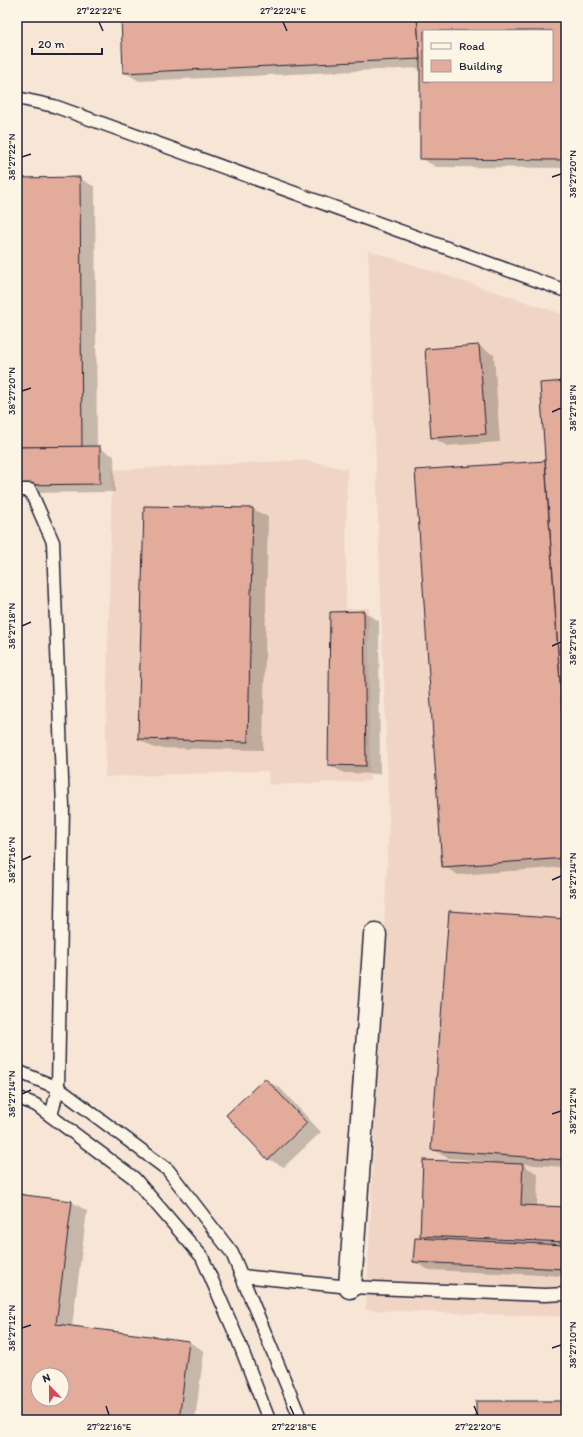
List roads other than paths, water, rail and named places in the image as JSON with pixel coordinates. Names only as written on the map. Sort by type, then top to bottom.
[{"type":"street","points":[[350,1287],[375,936]]},
{"type":"lane","points":[[17,98],[54,106],[566,292]]},
{"type":"lane","points":[[17,490],[30,490],[54,542],[63,807],[58,1088],[51,1116]]},
{"type":"lane","points":[[17,1071],[58,1088],[168,1170],[232,1253],[301,1420]]},
{"type":"lane","points":[[17,1098],[36,1105],[134,1178],[202,1257],[238,1340],[269,1420]]},
{"type":"lane","points":[[242,1276],[350,1287],[545,1295],[566,1294]]}]
